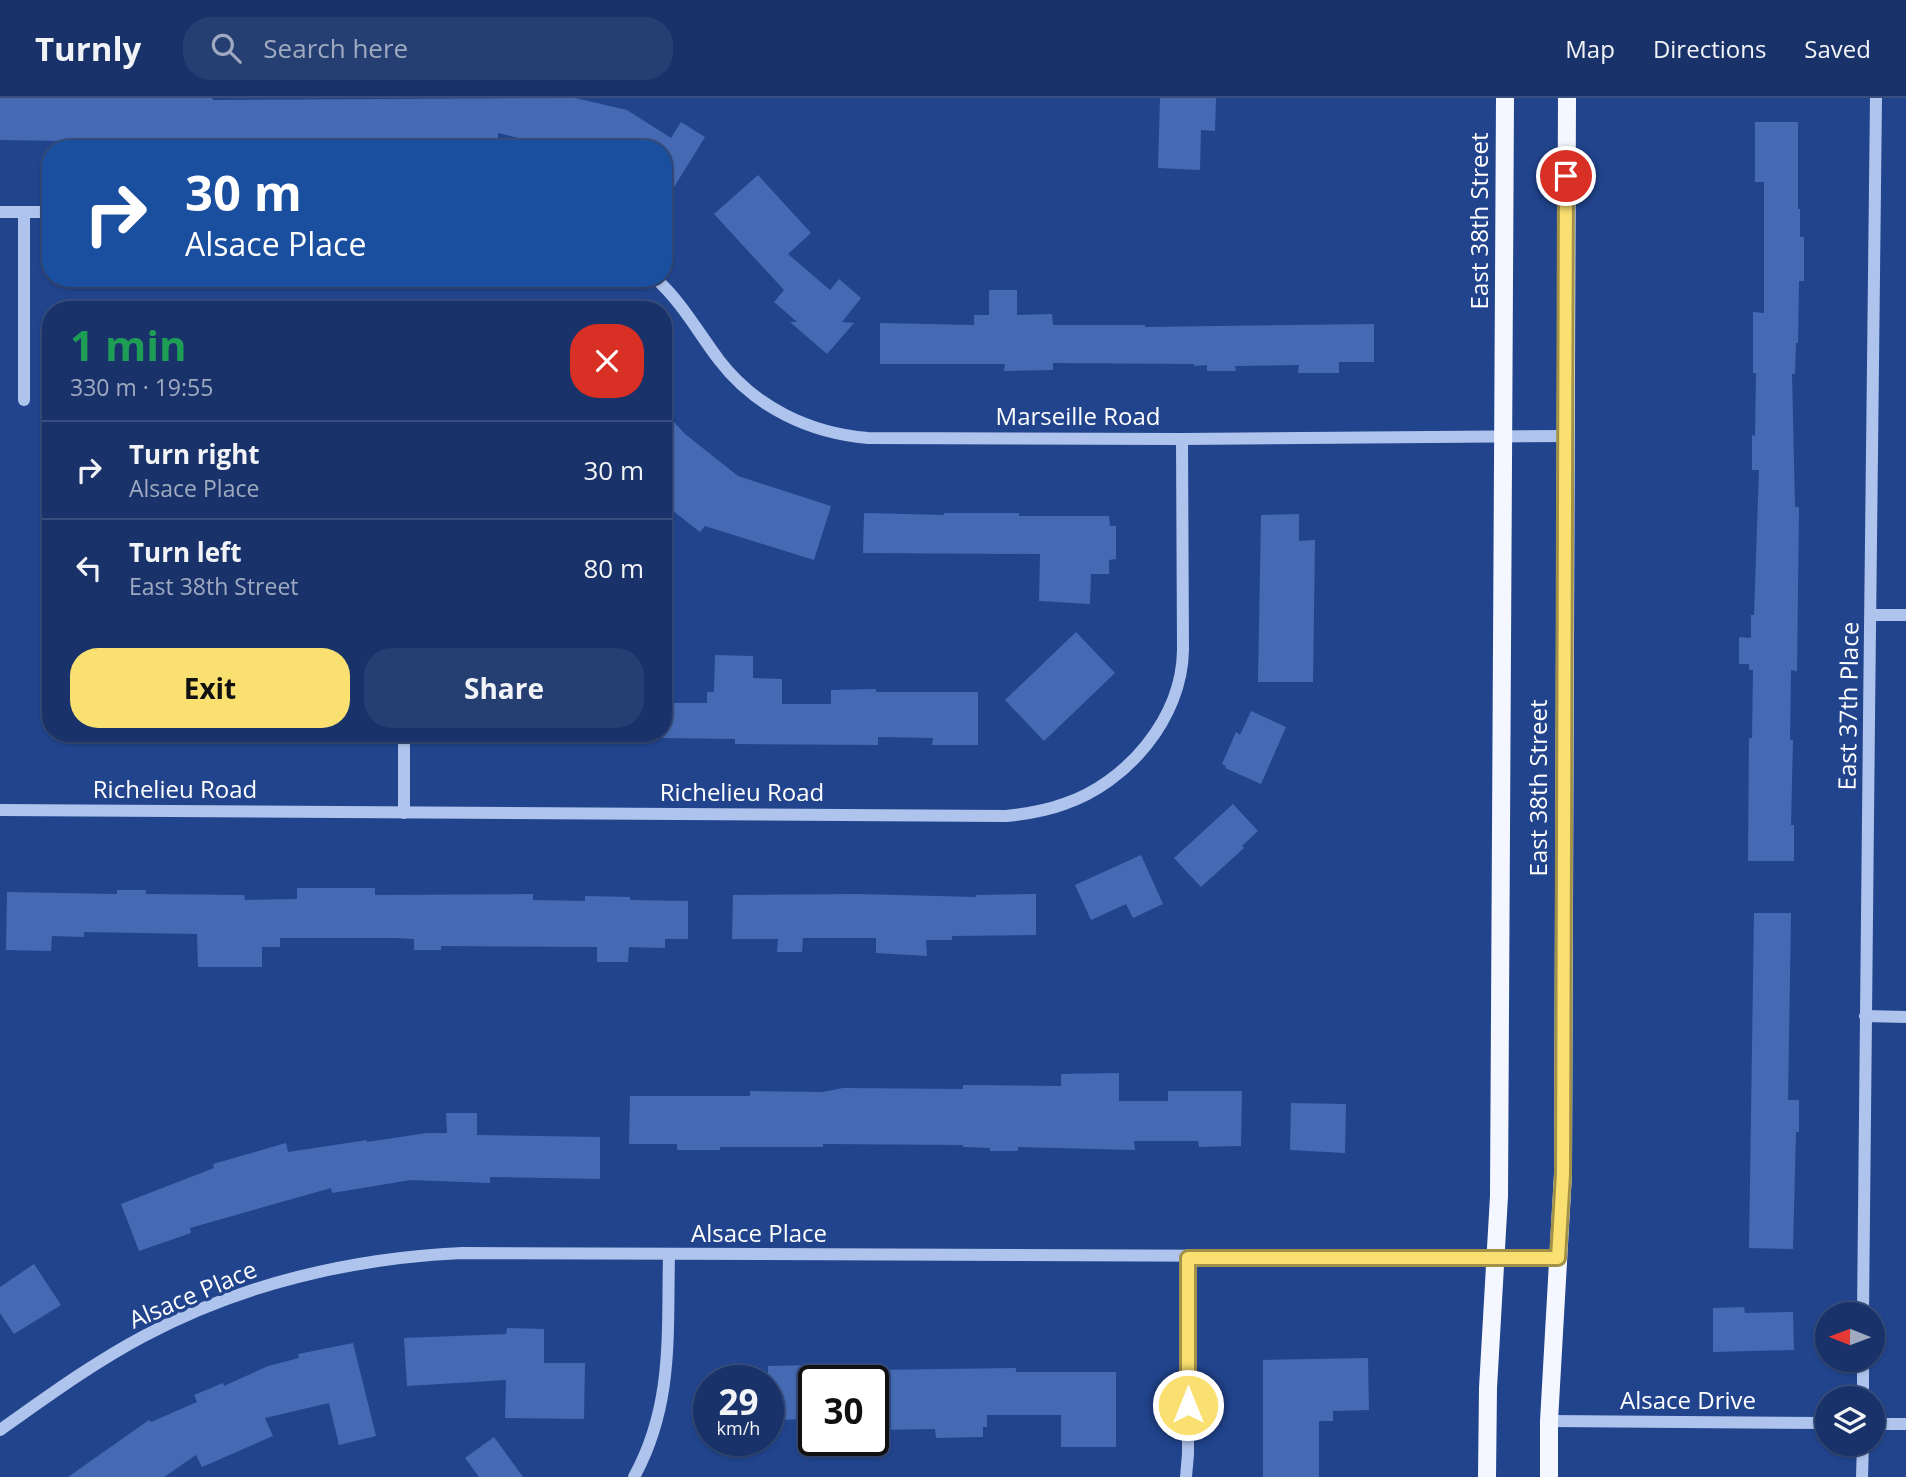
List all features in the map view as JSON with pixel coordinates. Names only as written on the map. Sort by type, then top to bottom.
[{"type":"main road","name":"East 38th Street","points":[[1487,1477],[1488,1388],[1499,1169],[1504,98]]},
{"type":"main road","name":"East 38th Street","points":[[1549,1477],[1549,1421],[1563,1174],[1567,98]]},
{"type":"street","name":"East 37th Place","points":[[1863,1302],[1876,98]]},
{"type":"street","points":[[0,212],[42,212]]},
{"type":"street","points":[[24,212],[24,400]]},
{"type":"street","name":"Marseille Road","points":[[664,287],[729,372],[752,394],[779,412],[822,430],[868,438],[1565,436]]},
{"type":"street","name":"Richelieu Road","points":[[0,810],[1006,816],[1043,811],[1067,804],[1090,793],[1124,769],[1154,735],[1170,708],[1180,679],[1183,650],[1182,439]]},
{"type":"street","points":[[1872,615],[1906,615]]},
{"type":"street","points":[[404,742],[404,813]]},
{"type":"street","points":[[1865,1016],[1906,1017]]},
{"type":"street","name":"Alsace Place","points":[[0,1430],[89,1368],[143,1337],[215,1304],[288,1279],[359,1263],[435,1254],[1558,1258]]},
{"type":"street","points":[[634,1477],[646,1454],[666,1381],[670,1322],[670,1254]]},
{"type":"street","points":[[1186,1477],[1188,1258]]},
{"type":"street","name":"Alsace Drive","points":[[1549,1421],[1815,1423]]},
{"type":"street","points":[[1885,1424],[1906,1424]]},
{"type":"street","points":[[1862,1477],[1863,1456]]},
{"type":"building","points":[[0,98],[575,98],[627,110],[671,138],[681,122],[705,137],[672,190],[672,140],[527,140],[498,133],[498,140],[0,140]]},
{"type":"building","points":[[1160,98],[1216,98],[1215,131],[1201,130],[1200,170],[1158,168]]},
{"type":"building","points":[[1755,122],[1798,122],[1798,209],[1800,237],[1804,237],[1804,281],[1799,281],[1798,343],[1795,374],[1792,374],[1795,507],[1799,507],[1797,671],[1791,670],[1790,740],[1793,740],[1791,825],[1794,825],[1794,861],[1748,861],[1749,738],[1752,738],[1753,670],[1749,670],[1749,664],[1739,664],[1739,637],[1751,638],[1751,615],[1754,615],[1759,470],[1752,470],[1756,373],[1753,373],[1753,312],[1764,313],[1764,182],[1755,182]]},
{"type":"building","points":[[758,175],[811,233],[788,254],[830,290],[839,279],[861,298],[842,322],[854,323],[827,354],[790,322],[797,322],[774,302],[784,290],[714,214]]},
{"type":"building","points":[[989,290],[1017,290],[1017,315],[1052,314],[1053,325],[1145,327],[1374,324],[1374,362],[1339,362],[1339,373],[1298,373],[1299,365],[1235,366],[1236,371],[1207,371],[1207,365],[1194,364],[1053,363],[1053,370],[1004,371],[1005,364],[880,364],[880,323],[974,325],[974,315],[989,315]]},
{"type":"building","points":[[672,420],[685,434],[738,476],[831,506],[814,560],[705,526],[700,532],[672,510]]},
{"type":"building","points":[[864,513],[1109,516],[1110,526],[1116,526],[1116,559],[1109,560],[1109,574],[1091,574],[1090,604],[1039,601],[1040,554],[863,553]]},
{"type":"building","points":[[1299,514],[1299,541],[1315,540],[1313,682],[1258,682],[1261,515]]},
{"type":"building","points":[[1076,632],[1115,673],[1044,741],[1005,700]]},
{"type":"building","points":[[715,655],[753,656],[753,678],[782,679],[782,704],[831,704],[831,690],[978,692],[978,745],[932,745],[933,738],[878,737],[878,745],[735,744],[735,739],[672,738],[672,703],[707,703],[707,692],[714,692]]},
{"type":"building","points":[[1251,711],[1286,727],[1261,784],[1225,768],[1222,764],[1236,732],[1240,735]]},
{"type":"building","points":[[1233,804],[1258,831],[1242,846],[1244,848],[1201,887],[1174,858]]},
{"type":"building","points":[[1141,855],[1163,904],[1133,918],[1126,904],[1091,920],[1075,885]]},
{"type":"building","points":[[297,888],[375,888],[375,895],[533,894],[533,900],[585,901],[585,896],[688,901],[688,939],[665,939],[665,948],[629,947],[628,962],[597,962],[597,947],[441,946],[441,950],[414,950],[414,939],[280,938],[280,947],[262,947],[262,967],[198,967],[197,934],[84,932],[84,937],[52,936],[51,951],[6,950],[7,892],[117,894],[117,890],[146,890],[146,894],[244,895],[245,900],[297,899]]},
{"type":"building","points":[[1036,894],[1036,935],[952,936],[952,940],[926,940],[927,956],[876,953],[876,938],[803,938],[802,952],[777,952],[778,939],[732,939],[733,895],[976,897]]},
{"type":"building","points":[[1754,913],[1791,913],[1788,1100],[1799,1100],[1793,1249],[1749,1248]]},
{"type":"building","points":[[1119,1073],[1119,1101],[1168,1101],[1168,1091],[1242,1091],[1241,1146],[1199,1147],[1198,1141],[1134,1141],[1135,1150],[1018,1147],[1018,1151],[990,1151],[990,1148],[963,1145],[823,1144],[823,1147],[720,1147],[720,1150],[677,1150],[677,1144],[629,1144],[630,1096],[750,1096],[750,1091],[822,1092],[843,1088],[963,1089],[963,1085],[1061,1086],[1061,1074]]},
{"type":"building","points":[[1291,1103],[1346,1104],[1345,1153],[1290,1150]]},
{"type":"building","points":[[446,1113],[477,1113],[477,1135],[600,1137],[600,1179],[490,1177],[490,1183],[411,1180],[332,1193],[331,1188],[190,1228],[191,1233],[139,1251],[121,1204],[214,1168],[213,1164],[286,1143],[288,1152],[367,1140],[447,1133]]},
{"type":"building","points":[[34,1264],[61,1305],[14,1334],[0,1313],[0,1287]]},
{"type":"building","points":[[1744,1307],[1745,1313],[1793,1312],[1794,1350],[1713,1352],[1713,1308]]},
{"type":"building","points":[[507,1328],[544,1329],[544,1363],[585,1363],[584,1419],[505,1418],[506,1380],[407,1386],[404,1338],[506,1334]]},
{"type":"building","points":[[353,1343],[376,1436],[339,1445],[329,1403],[265,1418],[273,1436],[202,1467],[196,1455],[164,1477],[68,1477],[149,1420],[151,1422],[197,1402],[194,1395],[223,1383],[224,1386],[268,1366],[299,1358],[298,1354]]},
{"type":"building","points":[[1368,1358],[1369,1410],[1333,1411],[1333,1421],[1319,1421],[1319,1477],[1263,1477],[1263,1360]]},
{"type":"building","points":[[798,1365],[798,1419],[784,1420],[784,1366]]},
{"type":"building","points":[[1016,1368],[1016,1372],[1116,1372],[1116,1447],[1061,1447],[1061,1415],[987,1415],[987,1427],[983,1427],[983,1437],[936,1438],[935,1429],[889,1430],[889,1370]]},
{"type":"building","points":[[494,1437],[523,1477],[479,1477],[465,1458]]},
{"type":"route","points":[[1188,1405],[1188,1258],[1558,1258],[1563,1174],[1566,176]]}]
